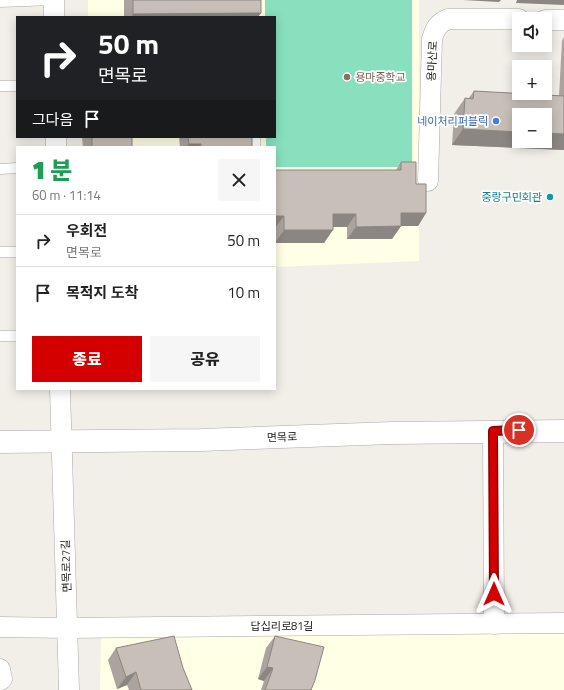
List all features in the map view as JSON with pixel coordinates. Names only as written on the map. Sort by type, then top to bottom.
[{"type":"street","points":[[54,0],[54,16]]},
{"type":"street","name":"용마산로","points":[[425,174],[432,39],[437,27],[448,19],[512,20]]},
{"type":"street","points":[[552,20],[564,20]]},
{"type":"street","name":"면목로27길","points":[[60,390],[69,690]]},
{"type":"street","points":[[493,431],[494,624]]},
{"type":"street","name":"면목로","points":[[0,442],[201,440],[392,433],[564,431]]},
{"type":"street","name":"답십리로81길","points":[[0,627],[67,628],[564,623]]},
{"type":"street","points":[[0,669],[2,679],[0,680]]},
{"type":"lane","points":[[0,2],[54,0]]},
{"type":"lane","points":[[0,86],[16,86]]},
{"type":"lane","points":[[0,169],[16,168]]},
{"type":"lane","points":[[0,252],[16,252]]},
{"type":"lane","points":[[0,336],[16,336]]},
{"type":"shaded area","name":"용마중학교","points":[[88,0],[419,0],[419,261],[276,267],[276,146],[88,146],[88,138],[276,138],[276,16],[88,16]]},
{"type":"shaded area","points":[[564,634],[564,690],[100,690],[101,635]]},
{"type":"green space","points":[[265,0],[412,0],[412,167],[276,167],[276,146],[266,146],[266,138],[276,138],[276,16],[265,16]]},
{"type":"building","points":[[133,0],[261,0],[261,13],[133,14]]},
{"type":"building","points":[[474,91],[512,93],[512,100],[552,100],[552,95],[564,96],[564,134],[552,133],[552,108],[512,108],[512,132],[463,129],[465,98],[473,99]]},
{"type":"building","points":[[92,138],[132,138],[132,146],[92,146]]},
{"type":"building","points":[[188,138],[252,138],[252,146],[201,146],[201,144],[189,144]]},
{"type":"building","points":[[401,162],[416,162],[416,184],[426,184],[426,213],[401,213],[401,226],[356,227],[356,214],[333,214],[333,230],[284,230],[284,216],[276,216],[276,170],[401,170]]},
{"type":"building","points":[[174,636],[183,668],[192,690],[141,690],[136,672],[126,677],[116,648]]},
{"type":"building","points":[[275,636],[324,647],[311,690],[265,690],[273,668],[267,667]]},
{"type":"place","name":"용마중학교","points":[[347,77]]},
{"type":"place","name":"네이처리퍼블릭","points":[[496,121]]},
{"type":"place","name":"중랑구민회관","points":[[550,197]]},
{"type":"route","points":[[494,594],[493,431],[519,430]]}]
